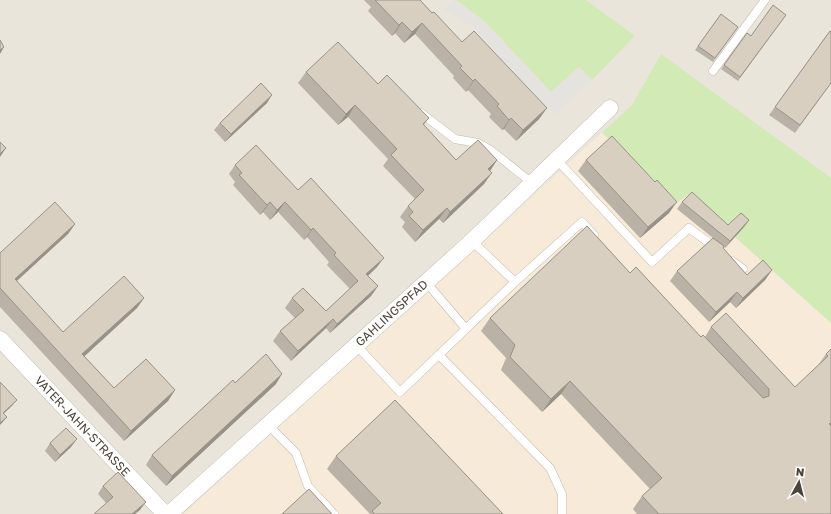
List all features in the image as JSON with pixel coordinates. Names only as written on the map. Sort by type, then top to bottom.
[{"type":"street","name":"GAHLINGSPFAD","points":[[169,514],[472,241],[610,108]]},
{"type":"street","name":"VATER-JAHN-STRASSE","points":[[0,339],[165,514]]},
{"type":"lane","points":[[713,71],[765,0]]},
{"type":"lane","points":[[413,106],[431,122],[455,138],[478,144],[492,151],[532,183]]},
{"type":"lane","points":[[557,160],[652,262],[689,228],[743,270]]},
{"type":"lane","points":[[356,345],[400,392],[515,282],[582,222],[598,239]]},
{"type":"lane","points":[[472,241],[515,282]]},
{"type":"lane","points":[[426,282],[466,329]]},
{"type":"lane","points":[[439,355],[550,468],[562,494],[562,514]]},
{"type":"lane","points":[[268,425],[296,453],[308,486],[334,514]]},
{"type":"shaded area","points":[[0,0],[831,0],[831,323],[602,133],[184,514],[0,514]]},
{"type":"shaded area","points":[[453,0],[456,0],[484,21],[551,92],[579,67],[592,80],[554,115],[475,29],[444,9]]},
{"type":"shaded area","points":[[602,133],[678,202],[687,194],[831,323],[831,514],[184,514]]},
{"type":"green space","points":[[456,0],[586,0],[635,36],[592,80],[579,67],[551,92],[484,21]]},
{"type":"green space","points":[[661,54],[831,178],[831,323],[688,195],[678,202],[602,133],[632,105]]},
{"type":"building","points":[[375,0],[420,0],[432,13],[434,12],[462,42],[474,31],[547,108],[523,130],[511,118],[509,120],[497,106],[499,104],[475,79],[473,81],[460,68],[462,66],[422,23],[412,32],[402,22],[399,25]]},
{"type":"building","points":[[773,5],[786,15],[740,77],[724,65],[747,33],[751,36]]},
{"type":"building","points":[[721,14],[738,27],[715,58],[698,46]]},
{"type":"building","points":[[830,31],[831,83],[800,125],[775,107]]},
{"type":"building","points":[[0,40],[4,47],[0,50]]},
{"type":"building","points":[[338,42],[378,84],[387,75],[429,118],[423,124],[456,160],[478,140],[497,160],[488,169],[492,173],[450,212],[447,208],[423,230],[409,216],[413,212],[408,206],[424,190],[391,155],[397,149],[355,105],[346,114],[306,72]]},
{"type":"building","points":[[261,83],[272,95],[231,134],[220,123]]},
{"type":"building","points":[[612,136],[655,182],[657,180],[677,202],[648,227],[586,160]]},
{"type":"building","points":[[0,142],[6,148],[0,154]]},
{"type":"building","points":[[256,145],[298,190],[311,178],[384,258],[366,274],[378,286],[337,324],[333,319],[298,351],[280,331],[304,310],[292,298],[303,288],[326,311],[358,281],[334,255],[336,253],[313,228],[311,230],[285,202],[277,210],[270,202],[267,205],[239,175],[242,173],[235,165]]},
{"type":"building","points":[[692,192],[728,225],[741,213],[749,220],[730,241],[682,202]]},
{"type":"building","points":[[55,202],[75,224],[15,279],[63,332],[124,276],[144,298],[82,354],[114,388],[146,359],[175,390],[131,431],[0,288],[0,253]]},
{"type":"building","points":[[587,226],[630,273],[636,267],[701,337],[703,335],[763,398],[769,396],[769,389],[711,327],[726,313],[795,387],[828,356],[826,354],[831,349],[831,422],[829,424],[831,425],[831,514],[659,514],[642,496],[662,478],[570,381],[551,399],[510,357],[515,345],[490,318]]},
{"type":"building","points":[[713,238],[724,246],[723,248],[747,275],[763,260],[772,270],[743,298],[737,292],[716,312],[677,271]]},
{"type":"building","points":[[266,354],[282,374],[172,476],[152,455],[233,380],[235,383]]},
{"type":"building","points":[[0,382],[17,400],[3,413],[7,417],[0,423]]},
{"type":"building","points":[[395,400],[503,514],[375,514],[372,511],[381,503],[336,456]]},
{"type":"building","points":[[66,428],[77,439],[60,455],[50,443]]},
{"type":"building","points":[[118,472],[146,502],[132,514],[94,514],[113,497],[103,486]]},
{"type":"building","points":[[309,489],[332,514],[282,514]]}]
